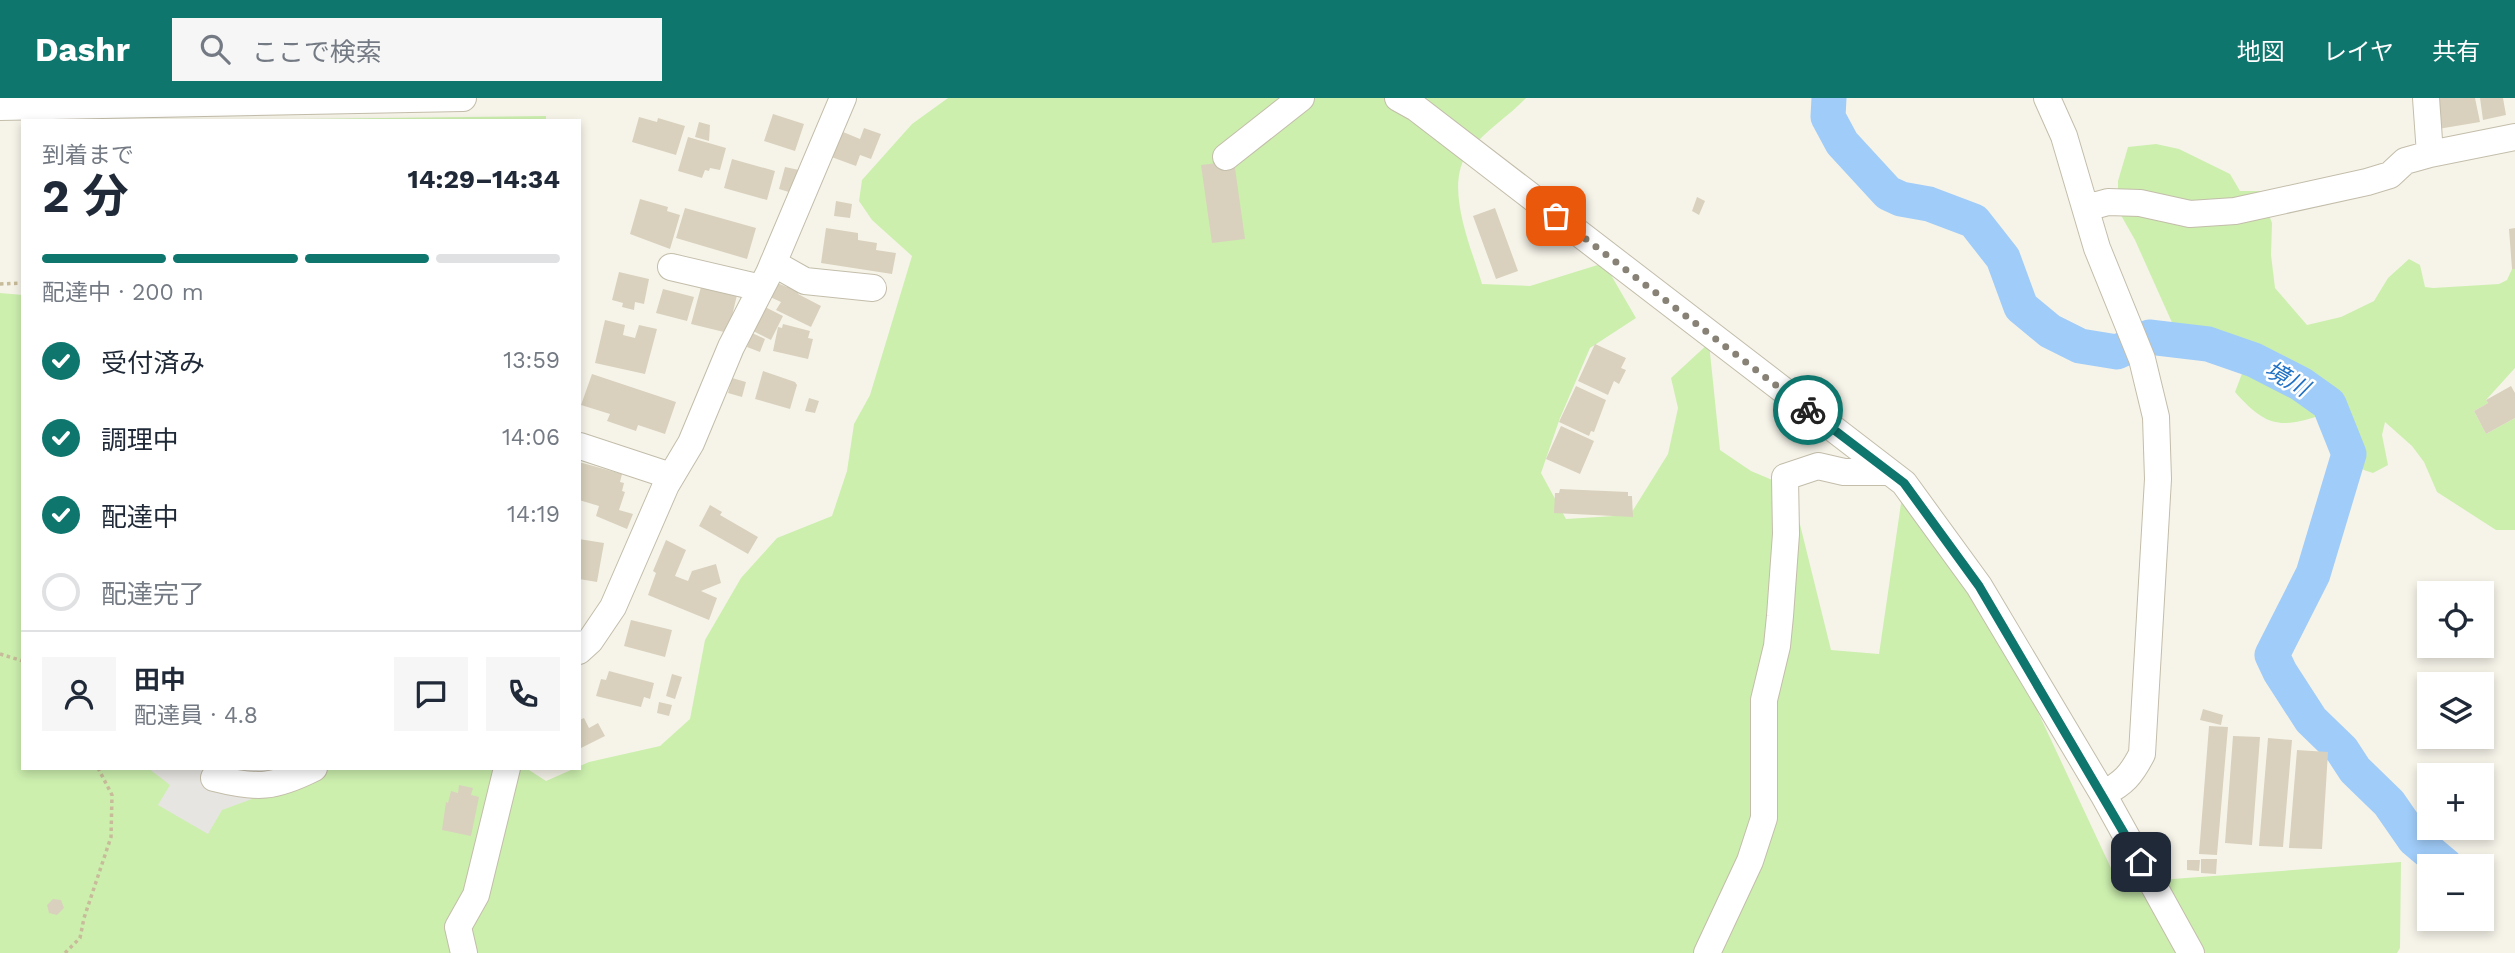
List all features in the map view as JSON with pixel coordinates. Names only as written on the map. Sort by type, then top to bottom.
[{"type":"street","points":[[0,107],[463,98]]},
{"type":"street","points":[[581,648],[590,641],[613,607],[671,476],[691,443],[731,347],[773,263],[843,98]]},
{"type":"street","points":[[1226,157],[1301,98]]},
{"type":"street","points":[[1398,98],[1416,108],[1904,483],[1979,586],[2103,794],[2192,953]]},
{"type":"street","points":[[2047,98],[2064,136],[2097,248],[2138,349],[2156,417],[2158,480],[2142,754],[2132,774],[2103,794]]},
{"type":"street","points":[[2426,98],[2430,154]]},
{"type":"street","points":[[2086,208],[2108,202],[2140,203],[2190,214],[2235,211],[2367,182],[2390,175],[2405,161],[2430,154],[2515,138]]},
{"type":"street","points":[[773,263],[805,281],[873,288]]},
{"type":"street","points":[[671,267],[761,288]]},
{"type":"street","points":[[581,446],[671,476]]},
{"type":"street","points":[[1707,953],[1750,861],[1764,818],[1764,700],[1777,646],[1780,616],[1786,534],[1784,477],[1818,466],[1844,472],[1889,471]]},
{"type":"street","points":[[214,778],[264,787],[293,779],[310,770]]},
{"type":"street","points":[[464,953],[458,927],[476,895],[507,770]]},
{"type":"path","points":[[0,285],[21,283]]},
{"type":"path","points":[[0,654],[21,660]]},
{"type":"path","points":[[65,953],[80,938],[111,837],[112,796],[99,770]]},
{"type":"green space","points":[[948,98],[1526,98],[1476,143],[1462,164],[1459,180],[1461,215],[1482,284],[1530,286],[1604,263],[1636,318],[1590,348],[1560,418],[1541,473],[1566,519],[1630,515],[1668,454],[1678,408],[1671,378],[1709,343],[1720,450],[1751,471],[1791,488],[1831,650],[1879,654],[1904,483],[1979,586],[2118,883],[2401,862],[2400,948],[2397,953],[0,953],[0,293],[21,295],[21,770],[529,770],[546,781],[571,770],[581,770],[581,766],[589,762],[660,746],[690,719],[705,640],[741,578],[777,538],[832,516],[847,471],[854,424],[870,395],[912,256],[872,220],[859,201],[862,180],[912,124]]},
{"type":"green space","points":[[546,116],[546,119],[299,119]]},
{"type":"green space","points":[[2156,144],[2179,149],[2230,174],[2240,191],[2260,191],[2272,223],[2271,255],[2275,288],[2307,325],[2341,317],[2374,301],[2388,278],[2409,259],[2420,265],[2425,287],[2433,288],[2499,284],[2507,280],[2512,269],[2515,269],[2515,368],[2486,400],[2488,403],[2474,411],[2486,434],[2515,418],[2515,530],[2496,530],[2437,492],[2424,462],[2412,446],[2385,422],[2382,435],[2388,465],[2373,473],[2352,464],[2339,452],[2324,414],[2284,423],[2265,418],[2235,392],[2243,371],[2242,346],[2174,327],[2135,240],[2118,210],[2118,181],[2128,147]]},
{"type":"shaded area","points":[[151,770],[281,770],[230,777],[252,799],[222,810],[208,834],[158,805],[170,785]]},
{"type":"building","points":[[2475,98],[2480,122],[2438,129],[2432,100]]},
{"type":"building","points":[[2480,98],[2503,98],[2506,115],[2483,120]]},
{"type":"building","points":[[773,114],[804,124],[795,151],[764,141]]},
{"type":"building","points":[[639,117],[657,122],[658,118],[685,126],[676,155],[632,142]]},
{"type":"building","points":[[699,122],[710,125],[709,141],[695,137]]},
{"type":"building","points":[[864,128],[881,134],[871,159],[860,155],[856,166],[826,155],[836,129],[860,139]]},
{"type":"building","points":[[688,137],[726,148],[720,170],[705,170],[702,178],[678,171]]},
{"type":"building","points":[[732,159],[775,171],[767,200],[724,188]]},
{"type":"building","points":[[1234,161],[1245,239],[1212,243],[1201,165]]},
{"type":"building","points":[[785,167],[799,170],[792,193],[779,189]]},
{"type":"building","points":[[1697,197],[1705,201],[1699,215],[1692,211]]},
{"type":"building","points":[[640,199],[668,207],[667,211],[680,215],[670,249],[630,234]]},
{"type":"building","points":[[836,201],[852,204],[850,218],[834,216]]},
{"type":"building","points":[[685,208],[756,228],[747,259],[676,238]]},
{"type":"building","points":[[1495,208],[1518,271],[1496,279],[1473,216]]},
{"type":"building","points":[[826,228],[858,233],[858,240],[877,243],[876,250],[896,253],[892,274],[821,263]]},
{"type":"building","points":[[2515,228],[2515,269],[2512,269],[2509,229]]},
{"type":"building","points":[[619,272],[649,279],[644,304],[635,302],[634,310],[622,307],[623,303],[612,300]]},
{"type":"building","points":[[775,282],[787,287],[789,283],[801,288],[798,294],[821,306],[811,327],[776,310],[781,302],[768,296]]},
{"type":"building","points":[[701,287],[737,295],[728,333],[691,324]]},
{"type":"building","points":[[663,289],[694,297],[687,321],[656,313]]},
{"type":"building","points":[[765,307],[783,316],[771,340],[753,331]]},
{"type":"building","points":[[605,320],[625,325],[623,335],[635,338],[639,325],[657,329],[645,374],[595,363]]},
{"type":"building","points":[[783,324],[810,331],[808,338],[813,339],[808,359],[773,351],[778,327],[782,328]]},
{"type":"building","points":[[752,333],[765,339],[760,352],[747,347]]},
{"type":"building","points":[[1595,344],[1626,358],[1621,368],[1626,370],[1619,384],[1614,381],[1608,395],[1578,381]]},
{"type":"building","points":[[763,371],[795,382],[797,385],[790,409],[755,399]]},
{"type":"building","points":[[592,374],[676,402],[665,434],[638,425],[636,431],[607,421],[610,414],[581,405]]},
{"type":"building","points":[[732,378],[746,382],[742,397],[728,393]]},
{"type":"building","points":[[1576,386],[1606,400],[1594,432],[1591,431],[1589,436],[1559,422]]},
{"type":"building","points":[[2511,386],[2515,393],[2515,418],[2486,434],[2474,411],[2488,403],[2486,400]]},
{"type":"building","points":[[809,398],[819,401],[815,413],[805,411]]},
{"type":"building","points":[[1561,426],[1594,441],[1580,474],[1546,459]]},
{"type":"building","points":[[581,463],[622,474],[620,482],[624,483],[622,491],[625,492],[619,510],[633,514],[627,529],[596,516],[599,506],[581,501]]},
{"type":"building","points":[[1560,489],[1628,492],[1628,496],[1632,496],[1633,517],[1554,513],[1555,493],[1559,493]]},
{"type":"building","points":[[710,505],[722,512],[720,515],[758,537],[748,554],[699,526]]},
{"type":"building","points":[[581,539],[604,543],[597,582],[581,579]]},
{"type":"building","points":[[666,540],[686,550],[675,576],[688,581],[692,571],[716,564],[721,583],[701,591],[717,598],[709,620],[648,595],[656,573],[653,571]]},
{"type":"building","points":[[631,620],[672,630],[665,657],[624,646]]},
{"type":"building","points":[[609,671],[654,683],[650,699],[644,697],[641,707],[596,696],[601,679],[606,680]]},
{"type":"building","points":[[672,674],[682,677],[675,699],[666,696]]},
{"type":"building","points":[[659,702],[672,705],[669,716],[657,713]]},
{"type":"building","points":[[2203,709],[2223,715],[2221,725],[2200,720]]},
{"type":"building","points":[[584,718],[589,728],[598,723],[605,736],[581,748],[581,719]]},
{"type":"building","points":[[2209,726],[2228,727],[2217,855],[2199,854]]},
{"type":"building","points":[[2233,736],[2260,737],[2252,845],[2225,843]]},
{"type":"building","points":[[2268,738],[2292,740],[2283,847],[2259,846]]},
{"type":"building","points":[[2297,750],[2328,752],[2322,849],[2289,848]]},
{"type":"building","points":[[459,785],[473,788],[471,795],[479,797],[471,836],[442,830],[446,802],[448,803],[451,791],[458,793]]},
{"type":"building","points":[[2201,859],[2217,859],[2216,874],[2201,873]]},
{"type":"building","points":[[2187,860],[2200,860],[2199,871],[2187,870]]},
{"type":"building","points":[[53,899],[61,900],[64,908],[57,915],[49,913],[47,905]]},
{"type":"waterway","name":"境川","points":[[1829,98],[1828,117],[1842,143],[1888,193],[1901,199],[1929,204],[1974,221],[2003,258],[2021,307],[2050,331],[2080,346],[2117,352],[2149,337],[2208,344],[2254,360],[2301,384],[2329,404],[2349,454],[2313,574],[2272,655],[2311,720],[2342,750],[2355,770],[2389,803],[2414,839],[2432,854]]},
{"type":"way so far","points":[[1556,216],[1808,410]]},
{"type":"route","points":[[1808,410],[1904,483],[1950,545],[1979,586],[2141,862]]}]
